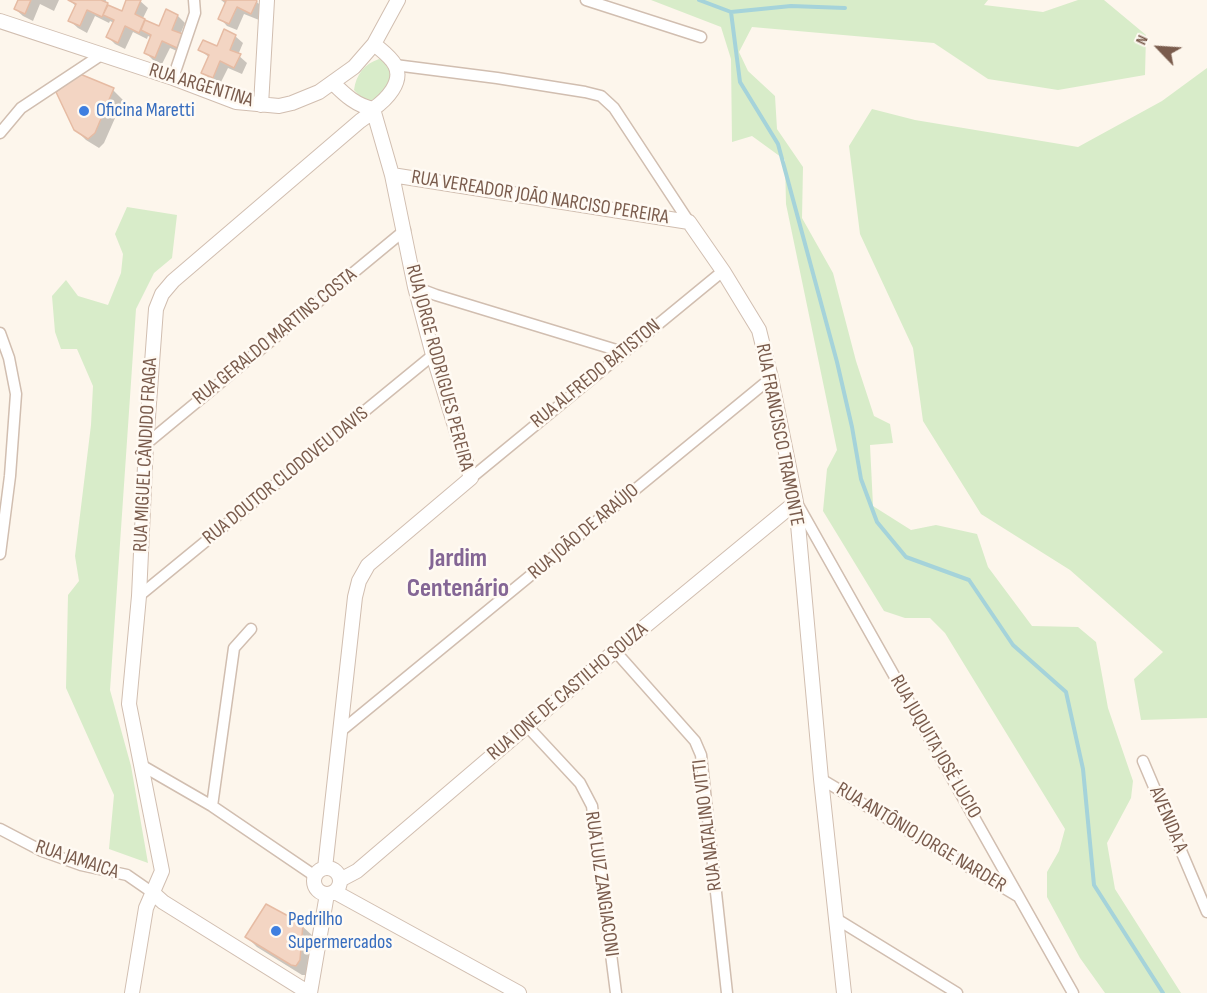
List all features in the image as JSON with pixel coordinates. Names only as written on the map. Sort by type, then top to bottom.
[{"type":"street","points":[[173,78],[195,13],[194,0]]},
{"type":"street","points":[[261,105],[267,0]]},
{"type":"street","name":"RUA ARGENTINA","points":[[0,21],[173,78],[236,102],[279,106],[319,92],[354,67],[374,44],[398,0]]},
{"type":"street","points":[[586,0],[701,37]]},
{"type":"street","points":[[333,84],[360,106],[374,110],[382,103],[396,86],[398,77],[395,65],[374,44]]},
{"type":"street","points":[[0,133],[21,108],[101,55]]},
{"type":"street","name":"RUA FRANCISCO TRAMONTE","points":[[395,65],[497,78],[601,96],[614,108],[723,271],[759,330],[796,502],[844,993]]},
{"type":"street","name":"RUA JORGE RODRIGUES PEREIRA","points":[[320,872],[342,731],[355,597],[359,581],[368,565],[471,477],[433,355],[392,175],[374,110]]},
{"type":"street","name":"RUA MIGUEL CÂNDIDO FRAGA","points":[[132,993],[146,909],[162,871],[129,704],[139,596],[154,319],[167,287],[374,110]]},
{"type":"street","name":"RUA VEREADOR JOÃO NARCISO PEREIRA","points":[[392,175],[689,222]]},
{"type":"street","name":"RUA GERALDO MARTINS COSTA","points":[[146,444],[405,230]]},
{"type":"street","name":"RUA ALFREDO BATISTON","points":[[471,477],[723,271]]},
{"type":"street","points":[[416,287],[622,352]]},
{"type":"street","points":[[0,333],[9,358],[16,394],[10,476],[0,554]]},
{"type":"street","name":"RUA DOUTOR CLODOVEU DAVIS","points":[[139,596],[433,355]]},
{"type":"street","name":"RUA JOÃO DE ARAÚJO","points":[[342,731],[771,378]]},
{"type":"street","points":[[0,463],[10,476]]},
{"type":"street","name":"RUA IONE DE CASTILHO SOUZA","points":[[334,889],[615,651],[796,502]]},
{"type":"street","name":"RUA JUQUITA JOSÉ LUCIO","points":[[796,502],[1073,993]]},
{"type":"street","points":[[212,806],[234,648],[251,629]]},
{"type":"street","name":"RUA NATALINO VITTI","points":[[615,651],[695,741],[701,755],[728,993]]},
{"type":"street","name":"RUA LUIZ ZANGIACONI","points":[[527,726],[580,783],[592,806],[616,993]]},
{"type":"street","name":"AVENIDA A","points":[[1143,761],[1207,912]]},
{"type":"street","points":[[141,765],[320,872],[333,870],[334,889],[310,993],[293,988],[163,902],[153,893]]},
{"type":"street","name":"RUA ANTÔNIO JORGE NARDER","points":[[822,779],[1021,898]]},
{"type":"street","name":"RUA JAMAICA","points":[[0,829],[42,851],[81,865],[127,875],[153,893]]},
{"type":"street","points":[[320,872],[316,888],[334,889],[519,993]]},
{"type":"street","points":[[835,918],[957,993]]},
{"type":"green space","points":[[651,0],[988,0],[984,5],[1043,12],[1078,0],[1104,0],[1146,35],[1145,75],[1058,90],[988,79],[934,43],[752,27],[739,52],[748,71],[775,96],[777,129],[803,167],[802,218],[833,273],[856,361],[874,416],[890,424],[893,443],[870,445],[873,506],[911,530],[936,525],[977,534],[988,567],[1032,626],[1078,627],[1096,642],[1108,708],[1133,781],[1131,798],[1107,843],[1115,889],[1181,993],[1105,993],[1080,958],[1047,897],[1047,872],[1059,851],[1065,829],[945,633],[930,618],[905,618],[884,611],[823,511],[827,469],[837,450],[786,204],[785,160],[752,136],[732,142],[731,59],[721,27]]},
{"type":"green space","points":[[379,59],[386,63],[391,76],[379,96],[365,102],[354,90],[357,80],[365,67]]},
{"type":"green space","points":[[1207,68],[1207,718],[1141,720],[1134,679],[1163,652],[1070,570],[981,514],[923,421],[913,348],[860,234],[849,146],[872,109],[915,120],[1078,147],[1162,101]]},
{"type":"green space","points":[[127,207],[177,215],[172,258],[154,273],[136,309],[110,690],[131,766],[148,863],[109,849],[114,795],[66,688],[68,595],[79,581],[75,556],[91,425],[93,386],[77,349],[61,349],[55,332],[52,296],[66,280],[78,296],[108,305],[121,273],[123,254],[115,234]]},
{"type":"building","points":[[18,0],[31,0],[25,14],[14,9]]},
{"type":"building","points":[[68,0],[101,0],[108,3],[102,17],[87,10],[80,26],[68,21],[76,4]]},
{"type":"building","points":[[126,0],[141,0],[135,14],[145,19],[139,33],[125,26],[118,43],[106,37],[114,20],[103,15],[108,5],[122,11]]},
{"type":"building","points":[[223,0],[257,1],[251,14],[237,7],[229,24],[218,19],[226,1]]},
{"type":"building","points":[[166,9],[178,15],[172,30],[183,34],[177,48],[162,41],[155,58],[144,53],[151,35],[141,30],[145,20],[159,26]]},
{"type":"building","points":[[224,29],[236,35],[230,50],[241,54],[234,68],[220,61],[213,78],[201,73],[209,55],[198,50],[203,40],[217,46]]},
{"type":"building","name":"Oficina Maretti","points":[[80,74],[114,88],[95,133],[88,139],[74,130],[56,92]]},
{"type":"building","name":"Pedrilho Supermercados","points":[[266,904],[303,924],[300,960],[296,966],[245,937]]},
{"type":"waterway","points":[[699,0],[731,12],[791,6],[845,8]]},
{"type":"waterway","points":[[731,12],[740,82],[778,144],[837,362],[861,479],[877,522],[906,557],[969,580],[1013,645],[1066,692],[1083,769],[1094,885],[1163,993]]},
{"type":"place","name":"Oficina Maretti","points":[[84,111]]},
{"type":"place","name":"Pedrilho Supermercados","points":[[276,931]]},
{"type":"district","name":"Jardim Centenário","points":[[458,574]]}]
